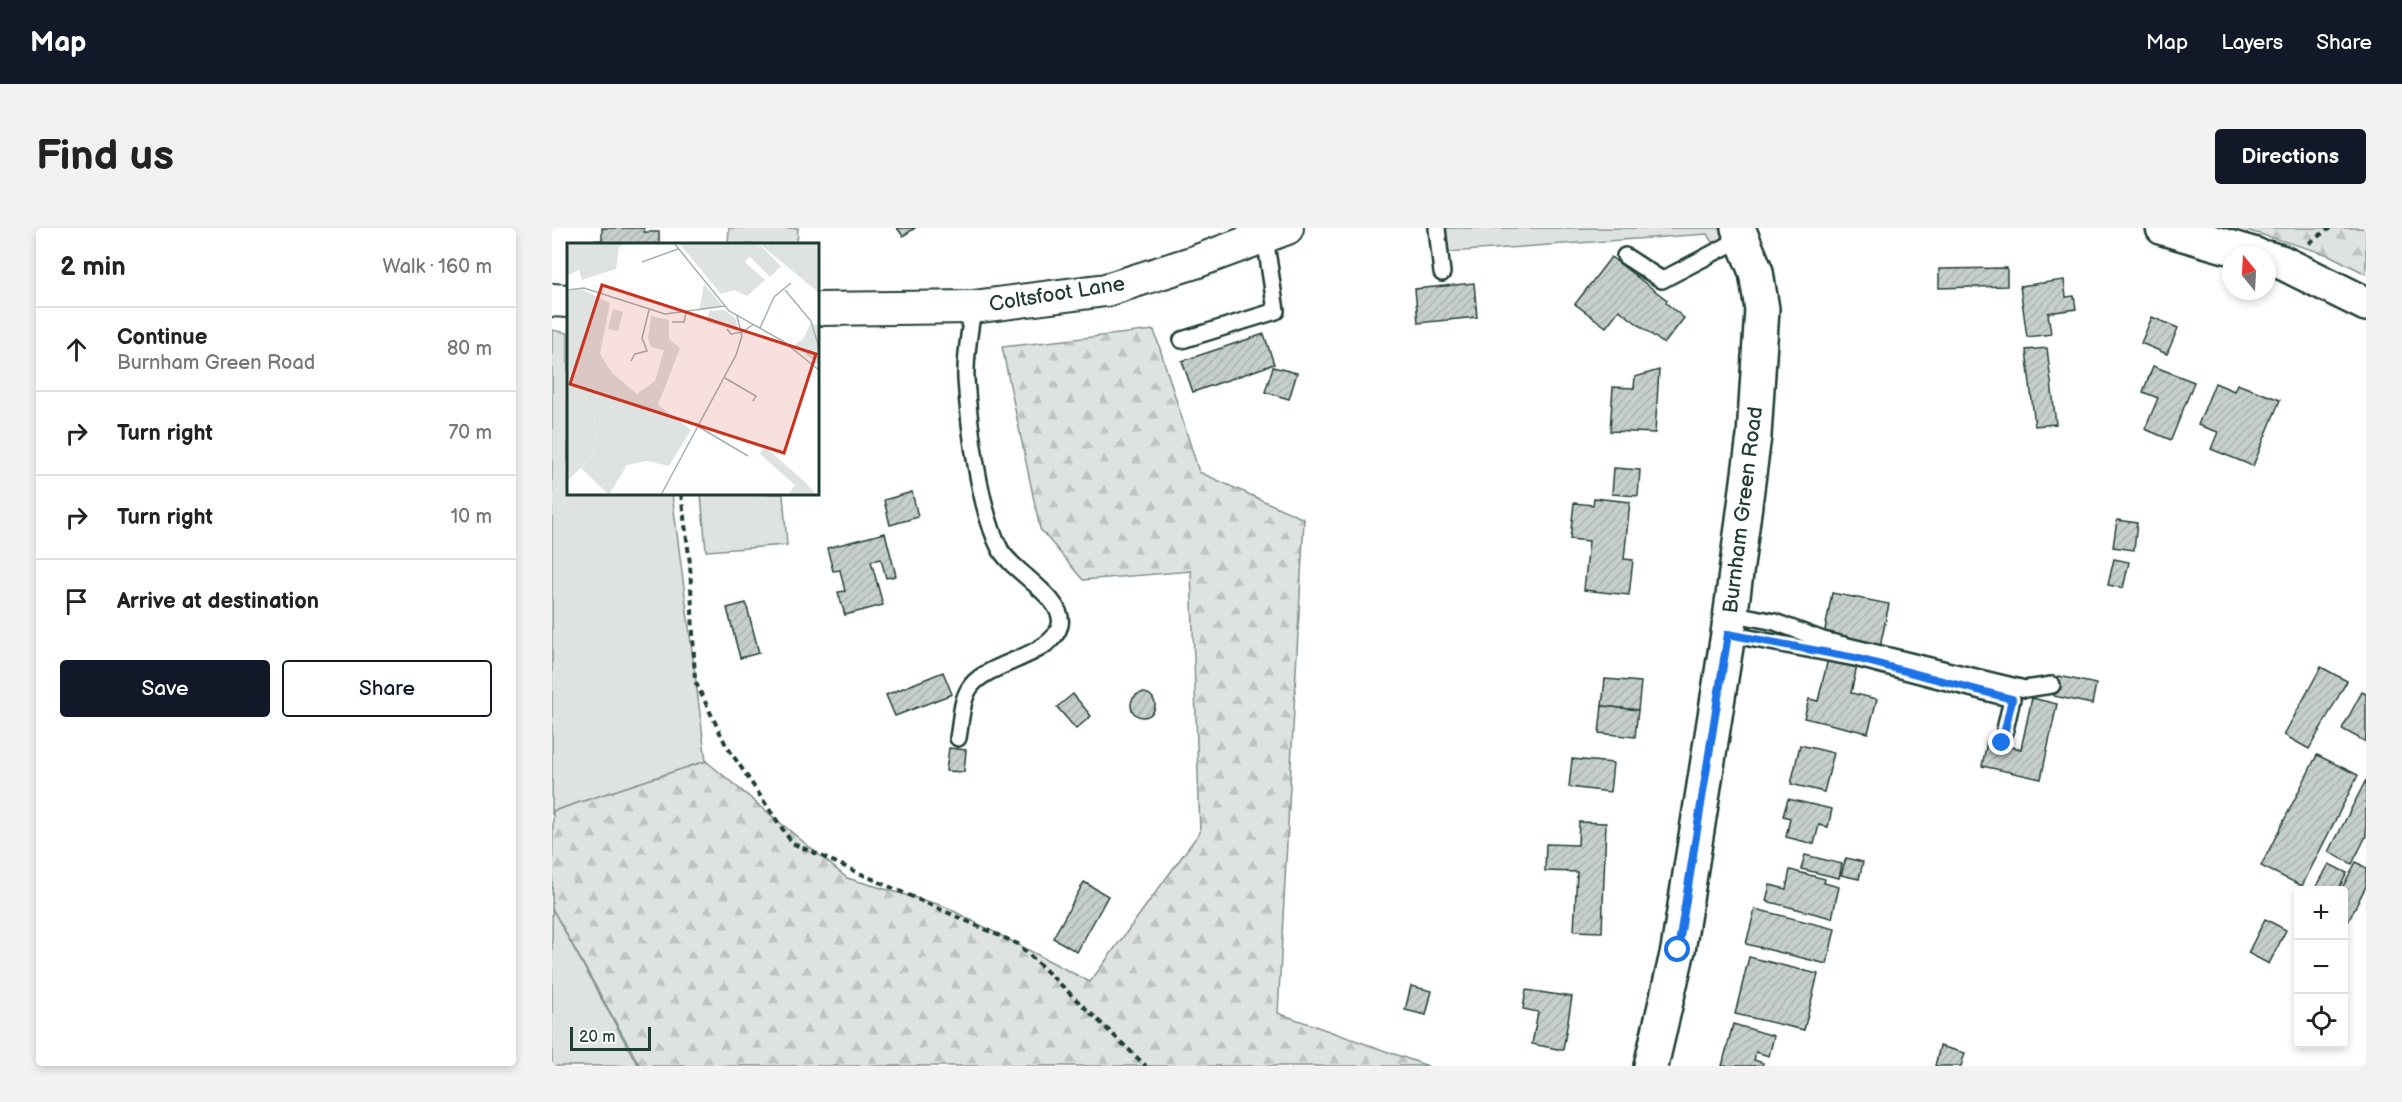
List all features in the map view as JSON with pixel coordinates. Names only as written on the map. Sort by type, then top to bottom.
[{"type":"street","points":[[2163,228],[2225,246]]},
{"type":"street","name":"Burnham Green Road","points":[[1651,1066],[1678,950],[1729,624],[1754,436],[1762,309],[1756,272],[1745,231]]},
{"type":"street","name":"Coltsfoot Lane","points":[[819,309],[973,307],[1106,290],[1276,233]]},
{"type":"street","points":[[2276,261],[2366,304]]},
{"type":"street","points":[[552,300],[567,301]]},
{"type":"lane","points":[[1437,228],[1442,273]]},
{"type":"lane","points":[[1625,256],[1662,280],[1745,231]]},
{"type":"lane","points":[[1182,340],[1276,311],[1276,233]]},
{"type":"lane","points":[[958,738],[968,690],[978,678],[1035,651],[1055,634],[1060,623],[1057,606],[1003,556],[992,534],[979,481],[966,378],[973,307]]},
{"type":"lane","points":[[1729,624],[1775,622],[1823,640],[2025,689],[2052,685]]},
{"type":"lane","points":[[1729,624],[2012,699],[2002,743]]},
{"type":"path","points":[[681,495],[690,563],[695,681],[726,745],[792,843],[1018,944],[1146,1066]]},
{"type":"green space","points":[[729,228],[798,228],[797,243],[728,243]]},
{"type":"green space","points":[[1445,228],[1724,228],[1728,236],[1713,244],[1707,234],[1449,252]]},
{"type":"green space","points":[[2240,228],[2366,228],[2366,274],[2329,255]]},
{"type":"green space","points":[[552,330],[567,333],[567,495],[672,495],[706,761],[553,811],[552,815]]},
{"type":"green space","points":[[1154,330],[1199,472],[1304,519],[1278,1013],[1428,1066],[640,1066],[552,908],[553,811],[706,761],[847,878],[944,906],[1090,982],[1200,832],[1191,571],[1083,580],[1040,529],[1002,347]]},
{"type":"green space","points":[[701,495],[783,495],[787,545],[706,551]]},
{"type":"green space","points":[[552,908],[636,1062],[640,1066],[552,1066]]},
{"type":"building","points":[[602,228],[644,228],[644,232],[659,232],[659,243],[591,243],[591,241],[602,240]]},
{"type":"building","points":[[897,228],[915,228],[903,236]]},
{"type":"building","points":[[1611,257],[1667,300],[1666,303],[1684,318],[1664,344],[1619,310],[1606,327],[1575,304]]},
{"type":"building","points":[[2007,268],[2007,286],[1939,288],[1939,269]]},
{"type":"building","points":[[2064,280],[2066,297],[2074,296],[2076,309],[2048,313],[2051,334],[2027,337],[2020,286]]},
{"type":"building","points":[[1474,283],[1477,317],[1418,323],[1415,289]]},
{"type":"building","points":[[2152,317],[2178,328],[2167,354],[2141,343]]},
{"type":"building","points":[[1264,334],[1274,364],[1193,392],[1182,361]]},
{"type":"building","points":[[2047,348],[2056,424],[2035,426],[2026,350]]},
{"type":"building","points":[[2153,366],[2194,382],[2171,440],[2145,429],[2158,398],[2143,392]]},
{"type":"building","points":[[1273,367],[1297,373],[1289,399],[1265,392]]},
{"type":"building","points":[[1659,370],[1655,433],[1610,431],[1613,387],[1634,388],[1635,377]]},
{"type":"building","points":[[2215,383],[2234,391],[2237,384],[2280,400],[2253,466],[2211,449],[2218,432],[2198,425]]},
{"type":"building","points":[[1614,468],[1640,470],[1638,496],[1612,494]]},
{"type":"building","points":[[912,492],[918,517],[890,525],[884,500]]},
{"type":"building","points":[[1594,498],[1630,502],[1624,559],[1633,560],[1629,595],[1584,590],[1589,541],[1570,539],[1574,503],[1593,505]]},
{"type":"building","points":[[2117,520],[2137,523],[2134,550],[2113,547]]},
{"type":"building","points":[[885,533],[896,576],[886,578],[881,559],[871,561],[883,605],[845,615],[838,592],[845,591],[840,570],[833,571],[827,548]]},
{"type":"building","points":[[2114,559],[2129,562],[2123,588],[2108,585]]},
{"type":"building","points":[[1832,593],[1889,604],[1880,647],[1824,635]]},
{"type":"building","points":[[746,603],[759,653],[740,658],[727,608]]},
{"type":"building","points":[[1828,659],[1857,666],[1851,693],[1877,699],[1868,733],[1804,718],[1809,699],[1818,701]]},
{"type":"building","points":[[2321,667],[2347,681],[2309,749],[2284,735]]},
{"type":"building","points":[[943,672],[952,694],[895,716],[886,695]]},
{"type":"building","points":[[2059,676],[2096,684],[2092,704],[2054,696]]},
{"type":"building","points":[[1605,679],[1641,682],[1638,710],[1602,706]]},
{"type":"building","points":[[2362,692],[2366,694],[2366,742],[2342,729]]},
{"type":"building","points":[[1143,693],[1151,697],[1155,705],[1151,713],[1143,717],[1135,713],[1131,705],[1135,697]]},
{"type":"building","points":[[1073,694],[1091,716],[1076,729],[1057,707]]},
{"type":"building","points":[[2032,698],[2057,704],[2041,779],[1982,766],[1987,742],[2021,749]]},
{"type":"building","points":[[1602,706],[1638,710],[1635,737],[1599,733]]},
{"type":"building","points":[[1800,745],[1834,753],[1824,792],[1791,784]]},
{"type":"building","points":[[949,748],[966,750],[964,772],[946,771]]},
{"type":"building","points":[[2317,755],[2358,775],[2302,886],[2261,866]]},
{"type":"building","points":[[1572,759],[1613,763],[1610,792],[1569,787]]},
{"type":"building","points":[[2366,780],[2366,836],[2352,864],[2329,852]]},
{"type":"building","points":[[1788,799],[1832,809],[1828,827],[1819,825],[1814,844],[1786,837],[1790,818],[1783,816]]},
{"type":"building","points":[[1579,822],[1606,823],[1602,932],[1574,931],[1577,872],[1545,871],[1546,844],[1578,845]]},
{"type":"building","points":[[1805,855],[1842,864],[1839,878],[1801,869]]},
{"type":"building","points":[[1846,858],[1863,862],[1859,879],[1841,875]]},
{"type":"building","points":[[2356,862],[2366,868],[2366,886],[2348,922],[2348,886],[2343,886]]},
{"type":"building","points":[[2329,864],[2347,873],[2340,886],[2317,886]]},
{"type":"building","points":[[1790,870],[1825,879],[1824,883],[1839,887],[1832,918],[1766,901],[1770,885],[1786,889]]},
{"type":"building","points":[[1084,882],[1108,896],[1077,952],[1053,938]]},
{"type":"building","points":[[1755,909],[1835,929],[1827,964],[1746,944]]},
{"type":"building","points":[[2265,919],[2286,930],[2269,964],[2248,953]]},
{"type":"building","points":[[1749,957],[1818,974],[1804,1030],[1735,1014]]},
{"type":"building","points":[[1411,986],[1432,991],[1426,1015],[1405,1010]]},
{"type":"building","points":[[1526,990],[1572,997],[1563,1050],[1532,1044],[1538,1012],[1523,1009]]},
{"type":"building","points":[[1733,1024],[1774,1036],[1769,1056],[1756,1052],[1754,1060],[1763,1063],[1762,1066],[1722,1066]]},
{"type":"building","points":[[1940,1046],[1965,1053],[1961,1066],[1935,1066]]},
{"type":"route","points":[[1678,950],[1728,634],[1855,658],[2012,699],[2002,743]]}]
